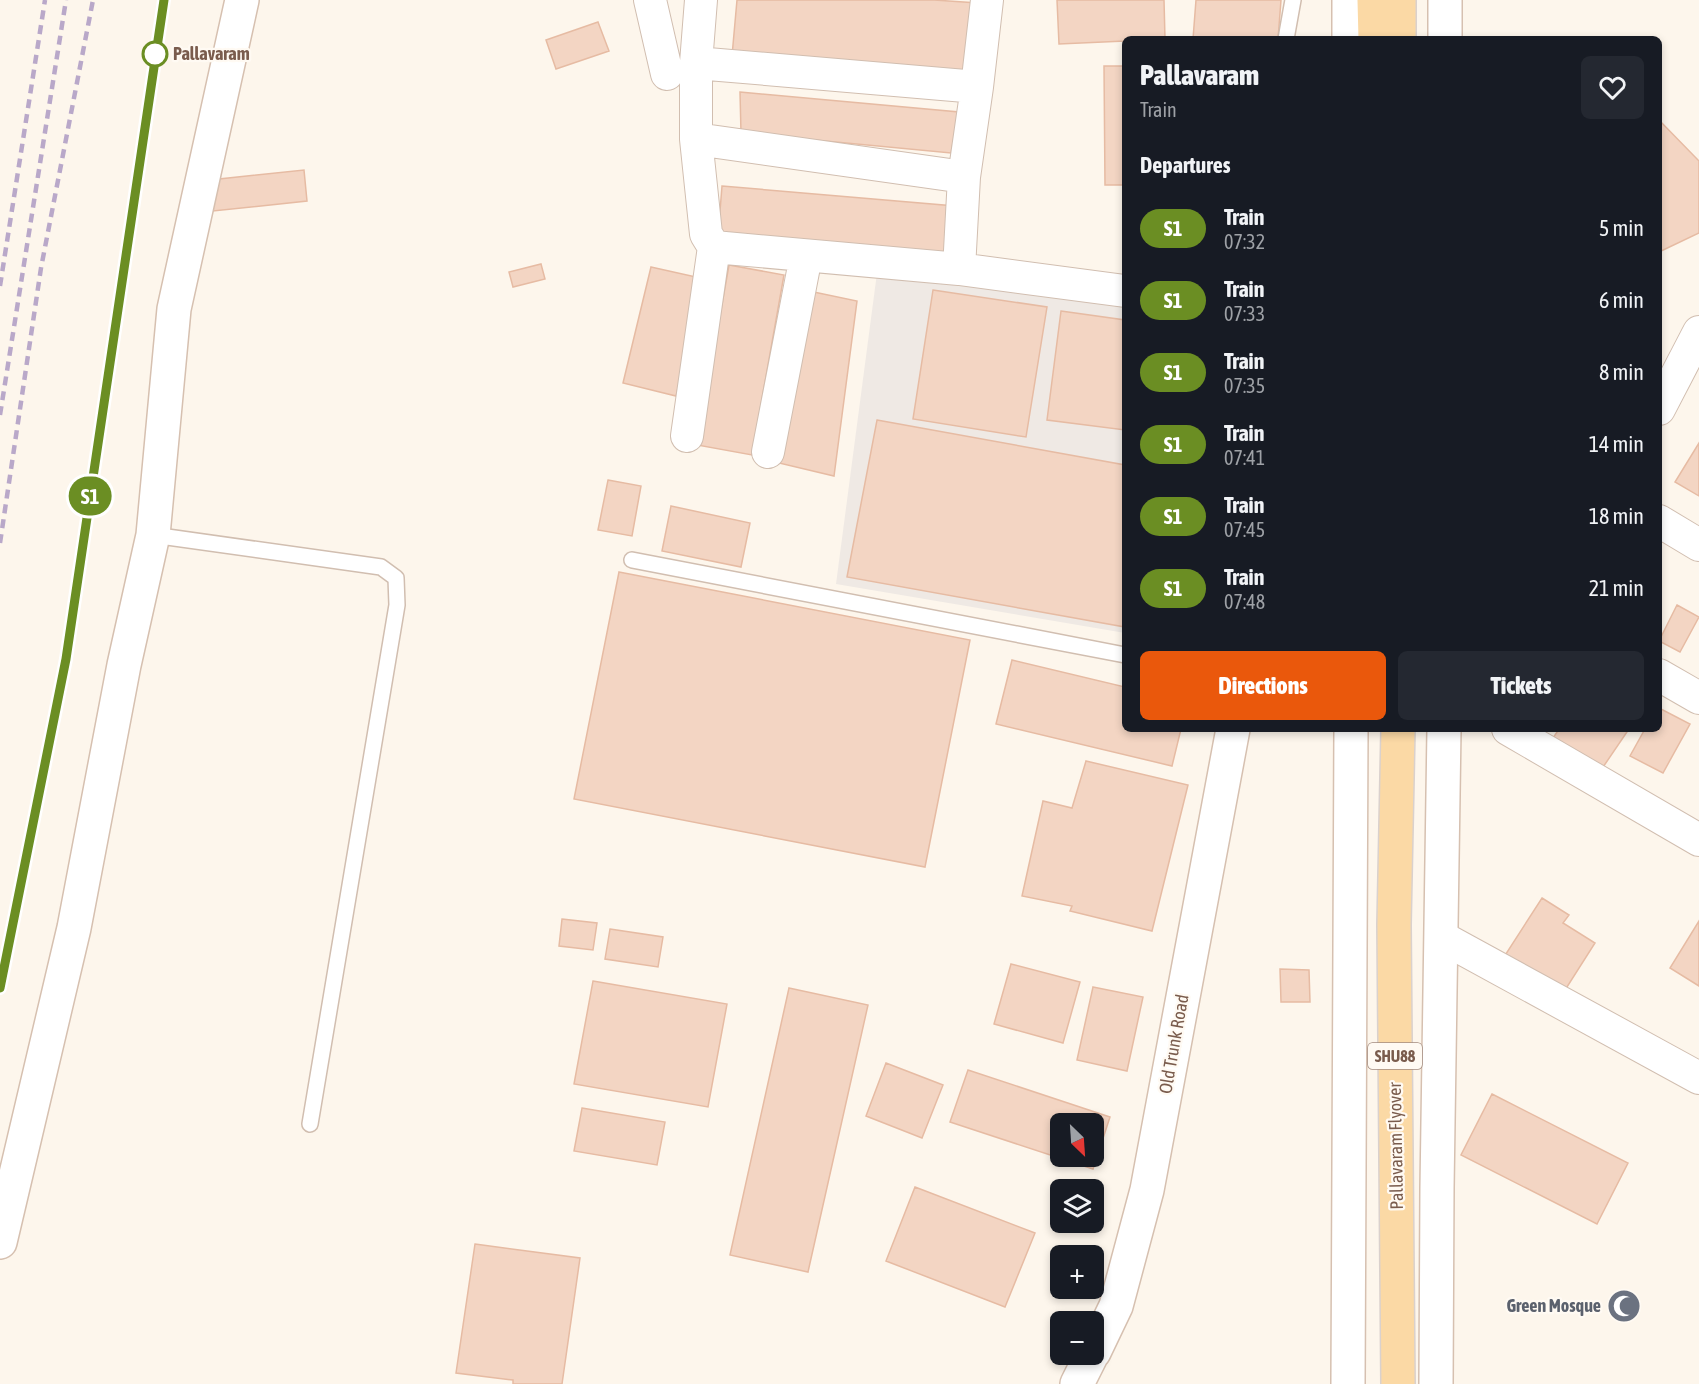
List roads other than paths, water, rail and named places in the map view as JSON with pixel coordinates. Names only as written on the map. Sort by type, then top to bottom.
[{"type":"main road","points":[[1374,0],[1375,36]]},
{"type":"main road","points":[[1399,0],[1399,36]]},
{"type":"main road","name":"Pallavaram Flyover","points":[[1378,732],[1376,1022],[1378,1384]]},
{"type":"main road","name":"Pallavaram Flyover","points":[[1398,732],[1394,925],[1398,1384]]},
{"type":"street","points":[[0,1242],[74,928],[124,665],[153,535],[174,309],[242,0]]},
{"type":"street","points":[[650,0],[667,74]]},
{"type":"street","points":[[687,436],[714,247],[706,234],[696,139],[696,63],[701,0]]},
{"type":"street","points":[[959,269],[964,177],[987,0]]},
{"type":"street","points":[[1349,0],[1350,36]]},
{"type":"street","points":[[1445,0],[1445,36]]},
{"type":"street","points":[[696,63],[977,87]]},
{"type":"street","points":[[696,139],[964,177]]},
{"type":"street","points":[[714,247],[959,269],[1122,291]]},
{"type":"street","points":[[768,452],[806,256]]},
{"type":"street","points":[[1662,402],[1699,332]]},
{"type":"street","points":[[1662,523],[1699,545]]},
{"type":"street","points":[[1662,677],[1699,698]]},
{"type":"street","name":"Old Trunk Road","points":[[1104,1331],[1116,1306],[1147,1190],[1232,732]]},
{"type":"street","points":[[1348,1384],[1351,732]]},
{"type":"street","points":[[1436,1384],[1444,732]]},
{"type":"street","points":[[1513,732],[1699,840]]},
{"type":"street","points":[[1441,937],[1699,1078]]},
{"type":"street","name":"Old Trunk Road","points":[[1077,1384],[1087,1365]]},
{"type":"lane","points":[[1287,36],[1293,0]]},
{"type":"lane","points":[[153,535],[381,567],[396,578],[397,605],[394,627],[310,1124]]},
{"type":"lane","points":[[632,560],[1122,654]]},
{"type":"railway","points":[[0,286],[45,0]]},
{"type":"railway","points":[[0,415],[66,0]]},
{"type":"railway","points":[[0,543],[41,268],[93,0]]},
{"type":"railway","points":[[0,988],[66,659],[164,0]]},
{"type":"train","name":"S1","points":[[0,988],[66,659],[164,0]]},
{"type":"place","name":"Pallavaram","points":[[155,54]]},
{"type":"place","name":"Green Mosque","points":[[1624,1306]]}]
